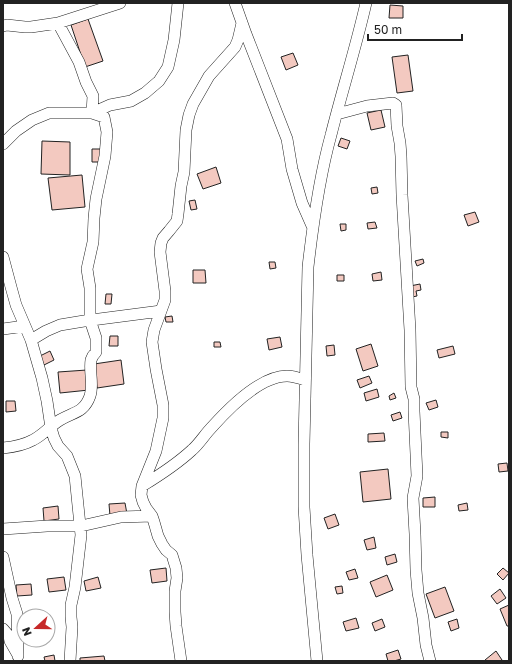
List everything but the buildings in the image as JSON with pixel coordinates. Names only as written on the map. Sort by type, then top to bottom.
[{"type":"street","points":[[92,113],[110,105],[131,101],[145,93],[159,81],[168,66],[174,40],[178,3]]},
{"type":"street","points":[[235,3],[287,139],[292,169],[302,203],[313,228]]},
{"type":"street","points":[[317,661],[304,507],[308,267],[322,172],[330,136],[366,3]]},
{"type":"street","points":[[3,26],[31,27],[58,23],[114,4]]},
{"type":"street","points":[[58,23],[79,62],[93,96],[92,113]]},
{"type":"street","points":[[181,661],[175,612],[175,591],[177,578],[176,568],[172,555],[162,544],[152,516],[146,508],[141,495],[142,486],[156,451],[163,418],[163,405],[152,342],[154,330],[165,300],[160,252],[162,238],[177,220],[184,172],[186,130],[189,115],[193,104],[209,76],[235,47],[242,23]]},
{"type":"street","points":[[337,114],[367,106],[393,103],[396,105],[397,126],[400,143],[403,226],[410,330],[411,388],[414,399],[417,476],[413,498],[416,570],[418,593],[430,661]]},
{"type":"street","points":[[3,144],[16,131],[32,120],[49,113],[92,113],[104,117],[107,132],[105,160],[96,199],[93,242],[87,269],[90,288],[90,320],[97,343],[96,352],[91,358],[92,384],[90,395],[87,403],[80,411],[59,421],[33,440],[22,445],[3,448]]},
{"type":"street","points":[[3,258],[11,287],[31,340],[42,378],[51,428],[56,442],[66,456],[75,476],[81,526],[71,617],[72,627],[70,661]]},
{"type":"street","points":[[31,340],[60,325],[161,310]]},
{"type":"street","points":[[3,329],[25,326]]},
{"type":"street","points":[[142,486],[177,464],[193,449],[232,406],[253,389],[278,377],[288,376],[305,380]]},
{"type":"street","points":[[3,529],[48,526],[81,526],[121,517],[152,516]]},
{"type":"street","points":[[3,557],[17,614],[19,658]]},
{"type":"street","points":[[3,630],[9,636],[19,658]]}]
